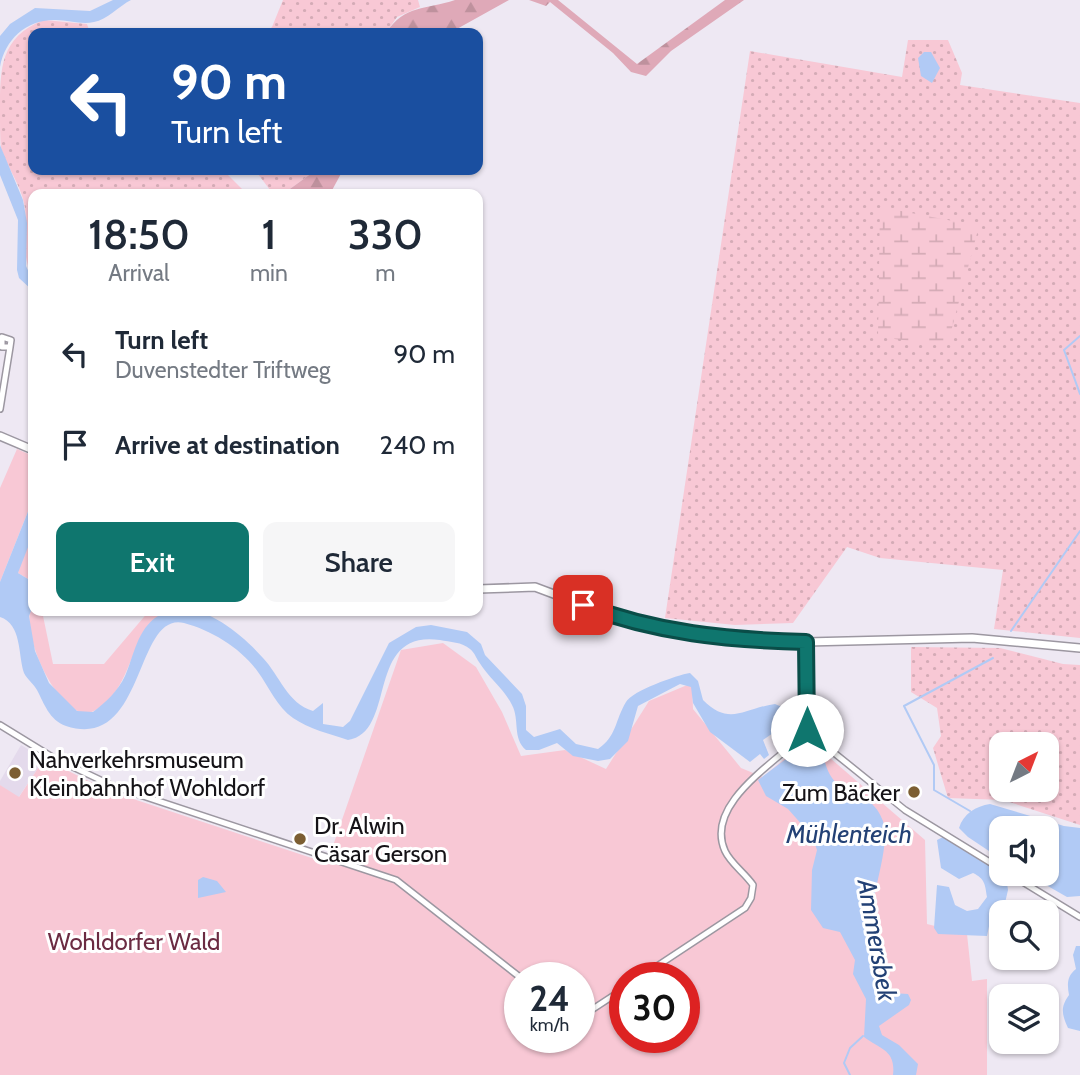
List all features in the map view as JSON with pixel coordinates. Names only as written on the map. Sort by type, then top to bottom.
[{"type":"street","points":[[0,409],[10,347]]},
{"type":"street","points":[[0,436],[28,448]]},
{"type":"street","points":[[483,589],[535,587],[631,623],[736,640],[806,642],[972,639],[1080,648]]},
{"type":"street","points":[[806,642],[807,730]]},
{"type":"street","points":[[0,725],[52,757],[113,786],[396,880],[504,965]]},
{"type":"street","points":[[807,730],[905,810],[989,862]]},
{"type":"street","points":[[663,962],[745,908],[751,898],[753,885],[725,851],[722,839],[726,819],[738,794],[760,769],[807,730]]},
{"type":"street","points":[[1029,886],[1080,917]]},
{"type":"shaded area","points":[[21,745],[44,759],[18,798],[0,785],[0,781]]},
{"type":"green space","points":[[283,0],[418,0],[420,7],[397,17],[389,28],[272,27]]},
{"type":"green space","points":[[455,0],[509,0],[459,28],[390,28],[401,17],[417,9]]},
{"type":"green space","points":[[529,0],[558,0],[637,64],[725,0],[744,0],[671,51],[646,76],[631,72],[613,53],[550,2],[546,6]]},
{"type":"green space","points":[[44,20],[87,24],[88,28],[28,28],[28,175],[228,175],[242,189],[28,189],[28,265],[24,203],[1,148],[0,120],[2,68],[11,45],[19,35],[29,27]]},
{"type":"green space","points":[[908,40],[948,40],[962,73],[960,85],[1080,103],[1080,638],[994,629],[1003,570],[880,558],[847,547],[793,623],[735,625],[665,618],[750,51],[902,77]]},
{"type":"green space","points":[[259,175],[309,175],[290,189],[269,189]]},
{"type":"green space","points":[[309,175],[340,175],[333,189],[290,189]]},
{"type":"green space","points":[[880,207],[979,226],[949,339],[944,345],[878,337]]},
{"type":"green space","points":[[17,449],[28,454],[28,512],[0,582],[0,488]]},
{"type":"green space","points":[[28,538],[28,579],[18,573]]},
{"type":"green space","points":[[43,616],[53,664],[104,664],[145,616],[161,616],[145,632],[125,675],[108,701],[94,711],[81,712],[68,705],[45,672],[36,652],[29,617]]},
{"type":"green space","name":"Wohldorfer Wald","points":[[443,643],[476,667],[502,712],[521,756],[565,750],[606,769],[649,701],[692,683],[693,709],[741,768],[763,777],[808,739],[925,840],[927,924],[967,934],[972,981],[987,979],[987,1075],[0,1075],[0,785],[19,797],[44,759],[109,791],[327,863],[401,650]]},
{"type":"green space","points":[[911,647],[1000,648],[1063,664],[1080,665],[1080,825],[1009,802],[1059,802],[1059,732],[989,732],[989,799],[948,798],[933,748],[941,736],[937,708],[911,692]]},
{"type":"water","points":[[113,0],[131,0],[104,19],[94,22],[45,21],[27,27],[12,40],[0,67],[0,36],[10,24],[35,8],[90,11]]},
{"type":"water","points":[[924,52],[931,52],[940,68],[932,83],[921,76],[918,58]]},
{"type":"water","points":[[0,145],[23,200],[27,223],[28,286],[19,278],[18,220],[0,175]]},
{"type":"water","points":[[28,512],[28,547],[18,573],[28,579],[28,616],[35,651],[49,683],[77,711],[93,712],[115,691],[125,676],[141,635],[151,621],[158,616],[208,616],[230,628],[254,648],[297,702],[313,711],[323,703],[323,724],[343,727],[350,721],[389,643],[416,627],[431,625],[467,632],[481,644],[485,655],[522,694],[526,706],[526,730],[534,737],[560,729],[576,744],[598,749],[609,739],[622,709],[630,698],[655,684],[690,673],[698,681],[703,700],[721,713],[738,714],[775,704],[789,710],[792,724],[789,727],[786,724],[763,740],[769,755],[764,759],[760,754],[750,762],[710,732],[693,703],[691,687],[680,684],[638,706],[628,741],[610,759],[598,761],[573,756],[557,743],[539,750],[526,750],[519,740],[512,705],[472,651],[463,645],[440,640],[416,641],[401,650],[391,665],[373,719],[363,733],[348,740],[293,718],[282,708],[243,655],[215,635],[184,623],[168,625],[156,638],[125,702],[111,719],[92,729],[66,726],[51,715],[25,675],[16,633],[7,621],[0,617],[0,582]]},
{"type":"water","name":"Mühlenteich","points":[[803,746],[824,758],[835,782],[870,802],[883,821],[884,845],[870,924],[870,938],[881,946],[873,960],[883,980],[878,990],[879,997],[892,993],[908,994],[911,1000],[909,1005],[879,1026],[882,1035],[899,1045],[918,1064],[916,1075],[893,1075],[889,1055],[864,1037],[866,999],[853,974],[855,960],[840,932],[823,928],[811,910],[812,870],[817,850],[812,836],[788,809],[766,796],[758,780]]},
{"type":"water","points":[[990,804],[1030,816],[989,816],[989,851],[959,828],[971,812]]},
{"type":"water","points":[[1059,825],[1080,828],[1080,896],[1067,897],[1048,886],[1059,886]]},
{"type":"water","points":[[943,837],[989,865],[989,886],[1007,886],[1006,900],[989,900],[987,936],[938,934],[934,928],[937,885],[949,887],[955,905],[967,911],[978,909],[987,897],[984,882],[977,875],[973,873],[959,879],[941,868],[937,840]]},
{"type":"water","points":[[203,877],[217,881],[226,892],[198,898],[198,880]]},
{"type":"water","points":[[1076,946],[1080,946],[1080,1031],[1068,1028],[1063,1011],[1069,995],[1069,977],[1076,969],[1073,955]]},
{"type":"waterway","points":[[1080,336],[1064,350],[1080,394]]},
{"type":"waterway","points":[[1011,631],[1080,531]]},
{"type":"waterway","points":[[970,811],[934,790],[934,765],[904,706],[993,658]]},
{"type":"waterway","name":"Ammersbek","points":[[850,1075],[844,1063],[850,1048],[863,1036]]},
{"type":"place","name":"Nahverkehrsmuseum Kleinbahnhof Wohldorf","points":[[15,773]]},
{"type":"place","name":"Zum Bäcker","points":[[914,792]]},
{"type":"place","name":"Dr. Alwin Cäsar Gerson","points":[[300,839]]},
{"type":"route","points":[[583,605],[631,623],[736,640],[806,642],[807,730]]}]
